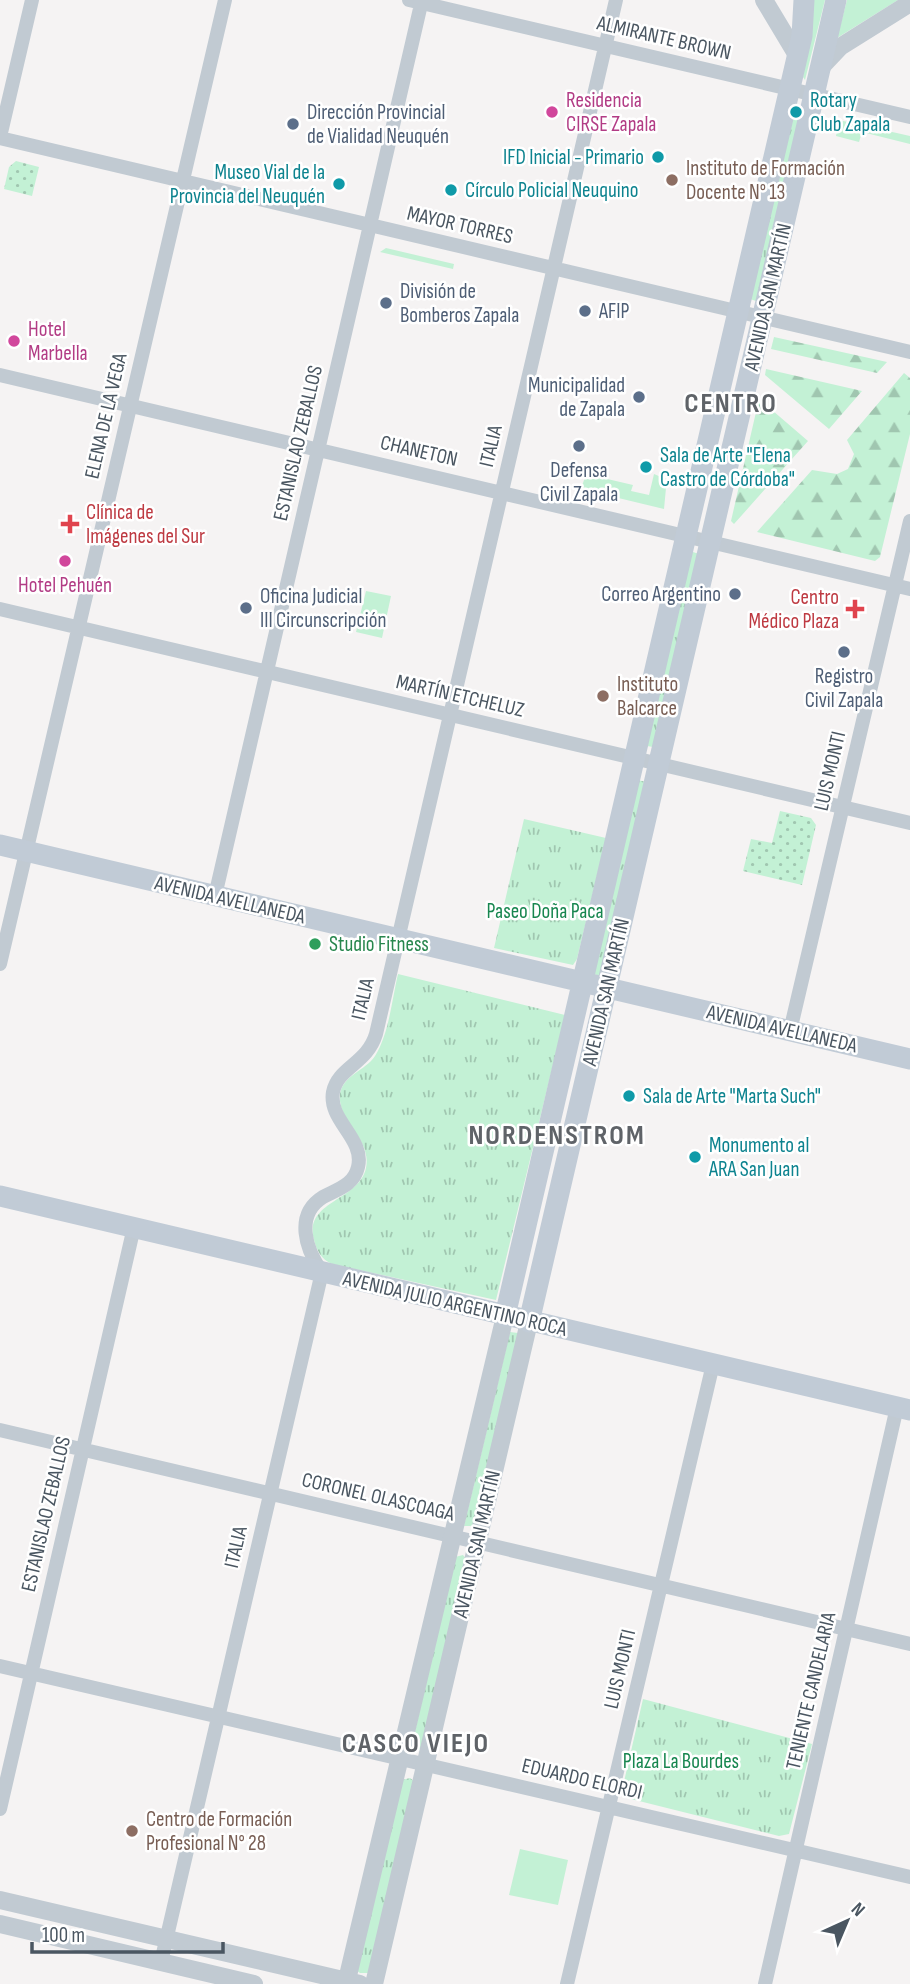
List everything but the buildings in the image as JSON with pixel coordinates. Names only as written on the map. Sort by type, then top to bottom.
[{"type":"main road","name":"AVENIDA SAN MARTÍN","points":[[505,1316],[797,55],[804,23],[804,0]]},
{"type":"main road","name":"AVENIDA SAN MARTÍN","points":[[529,1321],[836,0]]},
{"type":"main road","name":"AVENIDA AVELLANEDA","points":[[0,845],[910,1059]]},
{"type":"main road","name":"AVENIDA JULIO ARGENTINO ROCA","points":[[0,1196],[904,1408]]},
{"type":"street","points":[[0,137],[32,0]]},
{"type":"street","name":"ELENA DE LA VEGA","points":[[0,964],[225,0]]},
{"type":"street","name":"ITALIA","points":[[161,1962],[322,1272],[305,1240],[307,1220],[320,1200],[351,1180],[359,1159],[355,1143],[334,1109],[333,1093],[338,1079],[362,1060],[373,1043],[616,0]]},
{"type":"street","points":[[764,0],[797,55]]},
{"type":"street","name":"ALMIRANTE BROWN","points":[[417,1],[910,117]]},
{"type":"street","name":"ESTANISLAO ZEBALLOS","points":[[215,896],[370,225],[417,1]]},
{"type":"street","points":[[822,66],[840,47],[910,3]]},
{"type":"street","name":"MAYOR TORRES","points":[[0,137],[910,352]]},
{"type":"street","name":"CHANETON","points":[[0,375],[910,589]]},
{"type":"street","name":"LUIS MONTI","points":[[790,1031],[910,521]]},
{"type":"street","name":"MARTÍN ETCHELUZ","points":[[0,609],[910,823]]},
{"type":"street","name":"ESTANISLAO ZEBALLOS","points":[[0,1809],[134,1227]]},
{"type":"street","name":"AVENIDA SAN MARTÍN","points":[[351,1983],[400,1759],[505,1316]]},
{"type":"street","name":"AVENIDA SAN MARTÍN","points":[[374,1984],[529,1321]]},
{"type":"street","name":"LUIS MONTI","points":[[567,1984],[713,1364]]},
{"type":"street","name":"TENIENTE CANDELARIA","points":[[765,1984],[846,1629],[904,1408]]},
{"type":"street","name":"CORONEL OLASCOAGA","points":[[0,1430],[910,1644]]},
{"type":"street","name":"EDUARDO ELORDI","points":[[0,1666],[910,1877]]},
{"type":"street","points":[[0,1899],[351,1983]]},
{"type":"street","points":[[0,1924],[254,1984]]},
{"type":"green space","points":[[812,0],[825,0],[805,80],[803,77]]},
{"type":"green space","points":[[847,0],[898,0],[837,38]]},
{"type":"green space","points":[[794,104],[803,107],[756,301],[750,299]]},
{"type":"green space","points":[[839,120],[910,136],[910,144],[862,132],[859,142],[836,136]]},
{"type":"green space","points":[[16,161],[39,167],[32,196],[4,189],[9,167]]},
{"type":"green space","points":[[386,248],[454,264],[453,269],[380,252]]},
{"type":"green space","points":[[774,337],[887,362],[877,373],[771,349]]},
{"type":"green space","points":[[766,369],[862,391],[829,429],[765,375]]},
{"type":"green space","points":[[904,373],[910,378],[910,434],[880,557],[875,561],[757,532],[812,470],[837,474],[848,469],[854,454],[847,440]]},
{"type":"green space","points":[[759,399],[808,441],[734,524],[731,521]]},
{"type":"green space","points":[[586,474],[633,485],[631,491],[649,495],[654,474],[661,477],[666,488],[664,509],[581,489]]},
{"type":"green space","points":[[690,551],[699,554],[653,747],[647,746]]},
{"type":"green space","points":[[366,591],[391,596],[382,638],[356,632]]},
{"type":"green space","points":[[637,780],[647,782],[600,976],[594,974]]},
{"type":"green space","points":[[780,811],[811,818],[816,825],[802,885],[743,871],[751,839],[772,843]]},
{"type":"green space","name":"Paseo Doña Paca","points":[[524,819],[606,838],[577,959],[573,965],[494,948]]},
{"type":"green space","points":[[398,974],[565,1015],[496,1300],[332,1264],[322,1257],[315,1244],[313,1227],[316,1217],[353,1188],[366,1168],[364,1148],[344,1113],[340,1094],[345,1082],[371,1061],[380,1047]]},
{"type":"green space","points":[[510,1332],[518,1333],[474,1526],[464,1526]]},
{"type":"green space","points":[[463,1555],[468,1561],[421,1750],[411,1749],[455,1557]]},
{"type":"green space","name":"Plaza La Bourdes","points":[[643,1699],[812,1744],[789,1834],[779,1836],[627,1798],[623,1786]]},
{"type":"green space","points":[[410,1778],[414,1781],[368,1973],[360,1973],[356,1970],[402,1780]]},
{"type":"green space","points":[[520,1849],[568,1860],[558,1905],[509,1895]]},
{"type":"place","name":"Residencia CIRSE Zapala","points":[[552,112]]},
{"type":"place","name":"Rotary Club Zapala","points":[[796,112]]},
{"type":"place","name":"Dirección Provincial de Vialidad Neuquén","points":[[293,124]]},
{"type":"place","name":"IFD Inicial - Primario","points":[[658,157]]},
{"type":"place","name":"Instituto de Formación Docente N° 13","points":[[672,180]]},
{"type":"place","name":"Museo Vial de la Provincia del Neuquén","points":[[339,184]]},
{"type":"place","name":"Círculo Policial Neuquino","points":[[451,190]]},
{"type":"place","name":"División de Bomberos Zapala","points":[[386,303]]},
{"type":"place","name":"AFIP","points":[[585,311]]},
{"type":"place","name":"Hotel Marbella","points":[[14,341]]},
{"type":"place","name":"Municipalidad de Zapala","points":[[639,397]]},
{"type":"place","name":"Defensa Civil Zapala","points":[[579,446]]},
{"type":"place","name":"Sala de Arte \"Elena Castro de Córdoba\"","points":[[646,467]]},
{"type":"place","name":"Clínica de Imágenes del Sur","points":[[70,524]]},
{"type":"place","name":"Hotel Pehuén","points":[[65,561]]},
{"type":"place","name":"Correo Argentino","points":[[735,594]]},
{"type":"place","name":"Oficina Judicial III Circunscripción","points":[[246,608]]},
{"type":"place","name":"Centro Médico Plaza","points":[[855,609]]},
{"type":"place","name":"Registro Civil Zapala","points":[[844,652]]},
{"type":"place","name":"Instituto Balcarce","points":[[603,696]]},
{"type":"place","name":"Studio Fitness","points":[[315,944]]},
{"type":"place","name":"Sala de Arte \"Marta Such\"","points":[[629,1096]]},
{"type":"place","name":"Monumento al ARA San Juan","points":[[695,1157]]},
{"type":"place","name":"Centro de Formación Profesional N° 28","points":[[132,1831]]},
{"type":"district","name":"CENTRO","points":[[731,403]]},
{"type":"district","name":"NORDENSTROM","points":[[557,1135]]},
{"type":"district","name":"CASCO VIEJO","points":[[416,1743]]}]
